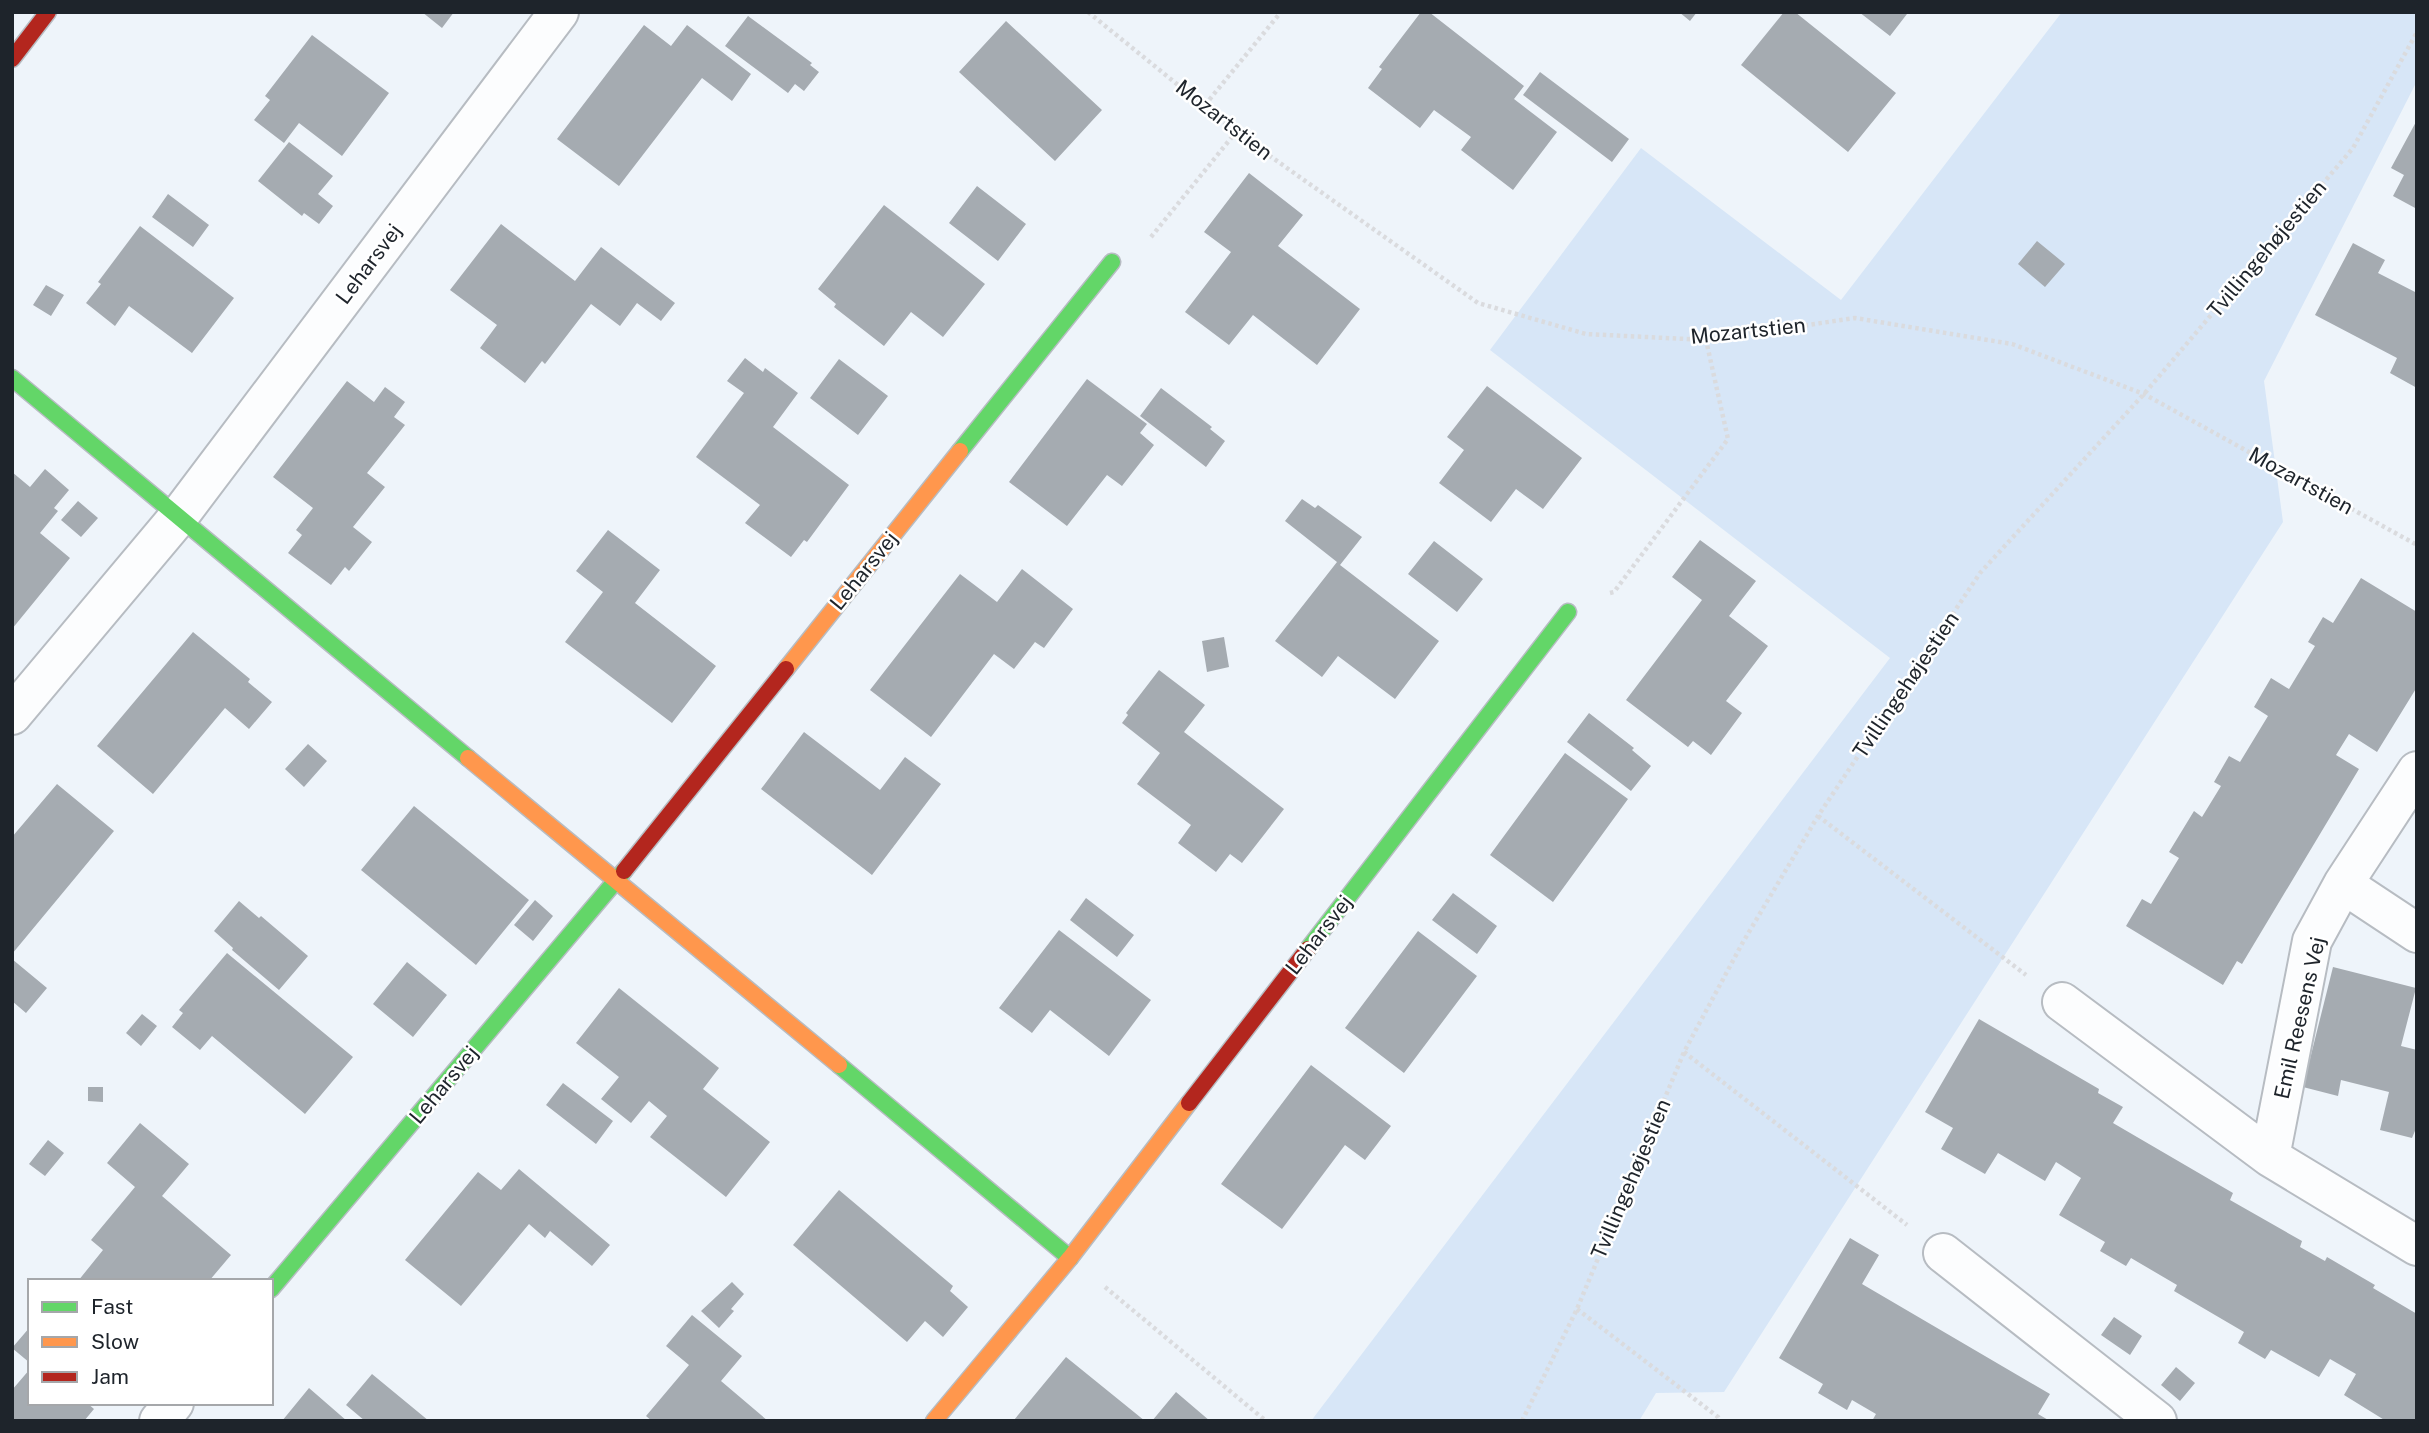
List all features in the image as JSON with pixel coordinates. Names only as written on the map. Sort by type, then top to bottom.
[{"type":"street","points":[[12,59],[48,12]]},
{"type":"street","name":"Leharsvej","points":[[12,715],[179,516],[559,12]]},
{"type":"street","name":"Leharsvej","points":[[273,1287],[617,880],[1112,262]]},
{"type":"street","points":[[12,378],[1070,1258]]},
{"type":"street","name":"Leharsvej","points":[[934,1421],[1070,1258],[1568,612]]},
{"type":"street","name":"Emil Reesens Vej","points":[[2270,1157],[2312,941],[2343,884],[2417,771]]},
{"type":"street","points":[[2343,884],[2417,933]]},
{"type":"street","points":[[2062,1002],[2270,1157],[2417,1246]]},
{"type":"street","points":[[1944,1254],[2157,1421]]},
{"type":"street","points":[[159,1421],[172,1405]]},
{"type":"path","name":"Mozartstien","points":[[1087,12],[1236,132],[1478,303],[1586,334],[1706,340],[1855,318],[2012,344],[2144,394],[2417,545]]},
{"type":"path","points":[[1205,105],[1281,12]]},
{"type":"path","name":"Tvillingehøjestien","points":[[1522,1421],[1577,1309],[1684,1052],[1743,942],[1818,816],[1980,573],[2144,394],[2353,148],[2417,32]]},
{"type":"path","points":[[1112,262],[1148,241],[1236,132]]},
{"type":"path","points":[[1568,612],[1614,592],[1728,439],[1706,340]]},
{"type":"path","points":[[1818,816],[2062,1002]]},
{"type":"path","points":[[1684,1052],[1944,1254]]},
{"type":"path","points":[[1070,1258],[1266,1421]]},
{"type":"path","points":[[1577,1309],[1720,1421]]},
{"type":"shaded area","points":[[2062,12],[2417,12],[2417,81],[2264,381],[2283,522],[1724,1392],[1656,1393],[1639,1421],[1311,1421],[1890,658],[1490,350],[1641,148],[1841,300]]},
{"type":"building","points":[[422,12],[454,12],[442,28]]},
{"type":"building","points":[[1421,12],[1429,12],[1524,86],[1514,99],[1557,132],[1513,190],[1461,150],[1471,137],[1434,110],[1420,128],[1368,88],[1382,69],[1379,67]]},
{"type":"building","points":[[1679,12],[1697,12],[1690,21]]},
{"type":"building","points":[[1784,12],[1795,12],[1896,93],[1848,152],[1741,65]]},
{"type":"building","points":[[1859,12],[1905,12],[1907,14],[1890,36]]},
{"type":"building","points":[[748,16],[812,63],[810,65],[819,72],[804,91],[795,84],[788,93],[725,46]]},
{"type":"building","points":[[1006,21],[1102,110],[1055,161],[959,72]]},
{"type":"building","points":[[644,25],[671,46],[687,25],[751,74],[732,101],[702,78],[619,186],[557,139]]},
{"type":"building","points":[[312,35],[389,93],[342,156],[299,123],[284,143],[254,120],[270,100],[265,96]]},
{"type":"building","points":[[1540,72],[1629,139],[1612,162],[1523,95]]},
{"type":"building","points":[[2417,120],[2417,209],[2393,196],[2404,175],[2391,168]]},
{"type":"building","points":[[289,142],[333,176],[318,194],[333,206],[319,224],[304,213],[302,216],[258,181]]},
{"type":"building","points":[[1249,173],[1303,215],[1278,246],[1360,309],[1317,365],[1253,315],[1229,345],[1185,312],[1231,252],[1204,232]]},
{"type":"building","points":[[977,186],[1026,224],[998,261],[949,223]]},
{"type":"building","points":[[168,194],[209,225],[193,247],[152,217]]},
{"type":"building","points":[[884,205],[985,284],[943,337],[911,312],[884,346],[834,307],[836,304],[818,289]]},
{"type":"building","points":[[501,224],[575,281],[601,247],[675,303],[661,321],[637,303],[620,326],[591,304],[545,364],[542,361],[525,383],[480,348],[497,325],[450,290]]},
{"type":"building","points":[[140,226],[234,298],[192,353],[129,306],[115,326],[86,303],[101,284],[98,282]]},
{"type":"building","points":[[2037,241],[2065,264],[2045,287],[2018,264]]},
{"type":"building","points":[[2353,243],[2385,260],[2378,273],[2417,293],[2417,388],[2390,373],[2397,358],[2315,315]]},
{"type":"building","points":[[46,285],[64,295],[51,316],[33,305]]},
{"type":"building","points":[[745,358],[763,372],[765,368],[798,393],[773,427],[849,485],[807,542],[804,540],[791,557],[745,523],[760,505],[696,457],[744,393],[727,381]]},
{"type":"building","points":[[839,359],[888,396],[858,435],[810,398]]},
{"type":"building","points":[[1087,379],[1147,424],[1140,433],[1154,445],[1122,486],[1107,475],[1067,526],[1009,482]]},
{"type":"building","points":[[347,381],[374,402],[385,387],[405,402],[394,417],[405,425],[367,473],[385,487],[353,527],[372,542],[349,571],[345,567],[331,585],[288,553],[302,535],[296,530],[313,508],[273,477]]},
{"type":"building","points":[[1487,386],[1582,458],[1543,509],[1516,489],[1491,522],[1439,483],[1464,450],[1447,437]]},
{"type":"building","points":[[1161,388],[1212,427],[1210,429],[1225,441],[1206,467],[1140,416]]},
{"type":"building","points":[[45,469],[69,490],[54,508],[58,511],[40,533],[70,558],[12,629],[12,472],[30,487]]},
{"type":"building","points":[[1302,499],[1315,508],[1318,505],[1362,537],[1340,565],[1439,641],[1395,699],[1338,656],[1322,677],[1275,641],[1337,562],[1285,521]]},
{"type":"building","points":[[78,501],[98,518],[81,537],[61,520]]},
{"type":"building","points":[[608,530],[660,570],[635,603],[716,666],[672,723],[565,642],[603,592],[576,571]]},
{"type":"building","points":[[1700,540],[1756,581],[1729,616],[1768,646],[1726,701],[1742,713],[1711,755],[1693,741],[1688,747],[1626,700],[1702,600],[1672,577]]},
{"type":"building","points":[[1434,541],[1483,579],[1457,612],[1408,574]]},
{"type":"building","points":[[1022,569],[1073,609],[1044,648],[1035,642],[1014,669],[994,654],[931,737],[870,690],[960,574],[997,602]]},
{"type":"building","points":[[2361,578],[2417,612],[2417,687],[2377,752],[2349,734],[2336,755],[2359,769],[2242,964],[2237,961],[2223,985],[2126,926],[2142,899],[2151,904],[2179,858],[2169,852],[2194,811],[2202,817],[2221,786],[2214,782],[2229,756],[2240,762],[2268,716],[2254,707],[2271,678],[2289,689],[2315,646],[2308,642],[2323,617],[2333,623]]},
{"type":"building","points":[[193,632],[250,679],[248,682],[272,702],[249,729],[225,708],[153,794],[97,746]]},
{"type":"building","points":[[1224,637],[1229,667],[1207,672],[1202,641]]},
{"type":"building","points":[[1159,670],[1205,705],[1184,732],[1284,809],[1242,863],[1230,854],[1216,872],[1178,843],[1191,825],[1137,784],[1160,753],[1122,723],[1128,715],[1126,713]]},
{"type":"building","points":[[1589,713],[1634,748],[1632,750],[1651,766],[1631,791],[1567,742]]},
{"type":"building","points":[[804,732],[880,790],[905,757],[941,784],[872,875],[761,789]]},
{"type":"building","points":[[308,744],[327,761],[304,787],[285,769]]},
{"type":"building","points":[[1565,753],[1628,799],[1553,902],[1490,855]]},
{"type":"building","points":[[57,784],[114,831],[12,954],[12,837]]},
{"type":"building","points":[[414,806],[529,900],[476,965],[361,870]]},
{"type":"building","points":[[1453,893],[1497,926],[1477,954],[1432,920]]},
{"type":"building","points":[[1086,898],[1134,935],[1117,957],[1070,920]]},
{"type":"building","points":[[535,900],[553,916],[533,941],[514,925]]},
{"type":"building","points":[[239,901],[308,956],[279,990],[214,931]]},
{"type":"building","points":[[1059,930],[1151,1000],[1109,1056],[1050,1010],[1032,1033],[999,1008]]},
{"type":"building","points":[[1418,931],[1477,976],[1404,1073],[1345,1028]]},
{"type":"building","points":[[227,953],[353,1057],[305,1114],[212,1036],[200,1050],[172,1027],[183,1013],[179,1010]]},
{"type":"building","points":[[12,959],[47,988],[26,1013],[12,1001]]},
{"type":"building","points":[[407,962],[447,995],[413,1037],[373,1004]]},
{"type":"building","points":[[2333,967],[2416,988],[2401,1046],[2417,1050],[2417,1126],[2412,1138],[2380,1130],[2389,1092],[2341,1080],[2338,1096],[2303,1087]]},
{"type":"building","points":[[619,988],[719,1068],[703,1089],[770,1142],[726,1197],[650,1137],[667,1116],[649,1101],[631,1123],[601,1099],[619,1077],[576,1043]]},
{"type":"building","points":[[142,1014],[157,1026],[141,1046],[126,1033]]},
{"type":"building","points":[[1979,1019],[2099,1089],[2098,1093],[2123,1107],[2113,1123],[2233,1193],[2230,1200],[2302,1241],[2300,1247],[2325,1261],[2327,1257],[2417,1314],[2417,1421],[2386,1421],[2344,1395],[2356,1374],[2330,1359],[2319,1377],[2271,1350],[2265,1359],[2238,1343],[2244,1332],[2174,1291],[2177,1285],[2131,1258],[2126,1266],[2100,1251],[2105,1242],[2059,1215],[2081,1178],[2056,1162],[2045,1181],[1998,1153],[1985,1174],[1941,1149],[1953,1128],[1925,1112]]},
{"type":"building","points":[[1311,1065],[1391,1126],[1365,1160],[1345,1145],[1282,1229],[1221,1184]]},
{"type":"building","points":[[563,1083],[613,1121],[596,1144],[546,1105]]},
{"type":"building","points":[[88,1087],[103,1087],[103,1102],[88,1101]]},
{"type":"building","points":[[140,1123],[189,1164],[162,1196],[231,1255],[211,1279],[80,1279],[103,1250],[91,1240],[135,1187],[107,1163]]},
{"type":"building","points":[[48,1140],[64,1153],[45,1176],[29,1164]]},
{"type":"building","points":[[519,1169],[610,1245],[592,1266],[550,1231],[545,1238],[529,1224],[461,1306],[405,1260],[478,1172],[501,1190]]},
{"type":"building","points":[[839,1190],[953,1286],[950,1291],[968,1307],[943,1337],[925,1321],[907,1342],[793,1245]]},
{"type":"building","points":[[1850,1238],[1879,1255],[1862,1284],[2050,1394],[2038,1414],[2050,1421],[1872,1421],[1876,1414],[1852,1400],[1847,1410],[1818,1393],[1823,1384],[1779,1358]]},
{"type":"building","points":[[732,1282],[744,1294],[719,1328],[701,1311]]},
{"type":"building","points":[[692,1315],[742,1356],[721,1381],[768,1421],[652,1421],[646,1416],[689,1365],[666,1346]]},
{"type":"building","points":[[2114,1317],[2142,1336],[2130,1355],[2101,1335]]},
{"type":"building","points":[[28,1329],[28,1361],[12,1348]]},
{"type":"building","points":[[1066,1357],[1145,1421],[1014,1420]]},
{"type":"building","points":[[2176,1367],[2195,1383],[2180,1401],[2161,1385]]},
{"type":"building","points":[[28,1371],[28,1405],[89,1405],[94,1409],[84,1421],[12,1421],[12,1390]]},
{"type":"building","points":[[372,1374],[429,1421],[365,1421],[346,1405]]},
{"type":"building","points":[[309,1388],[347,1421],[282,1421]]},
{"type":"building","points":[[1176,1392],[1210,1421],[1152,1421]]},
{"type":"traffic: fast","points":[[960,451],[1112,262]]},
{"type":"traffic: fast","points":[[12,378],[468,758]]},
{"type":"traffic: fast","points":[[1308,949],[1568,612]]},
{"type":"traffic: fast","points":[[273,1287],[624,871]]},
{"type":"traffic: fast","points":[[839,1065],[1070,1258]]},
{"type":"traffic: slow","points":[[786,669],[960,451]]},
{"type":"traffic: slow","points":[[468,758],[839,1065]]},
{"type":"traffic: slow","points":[[934,1421],[1070,1258],[1189,1103]]},
{"type":"traffic: jam","points":[[12,59],[48,12]]},
{"type":"traffic: jam","points":[[624,871],[786,669]]},
{"type":"traffic: jam","points":[[1189,1103],[1308,949]]}]
